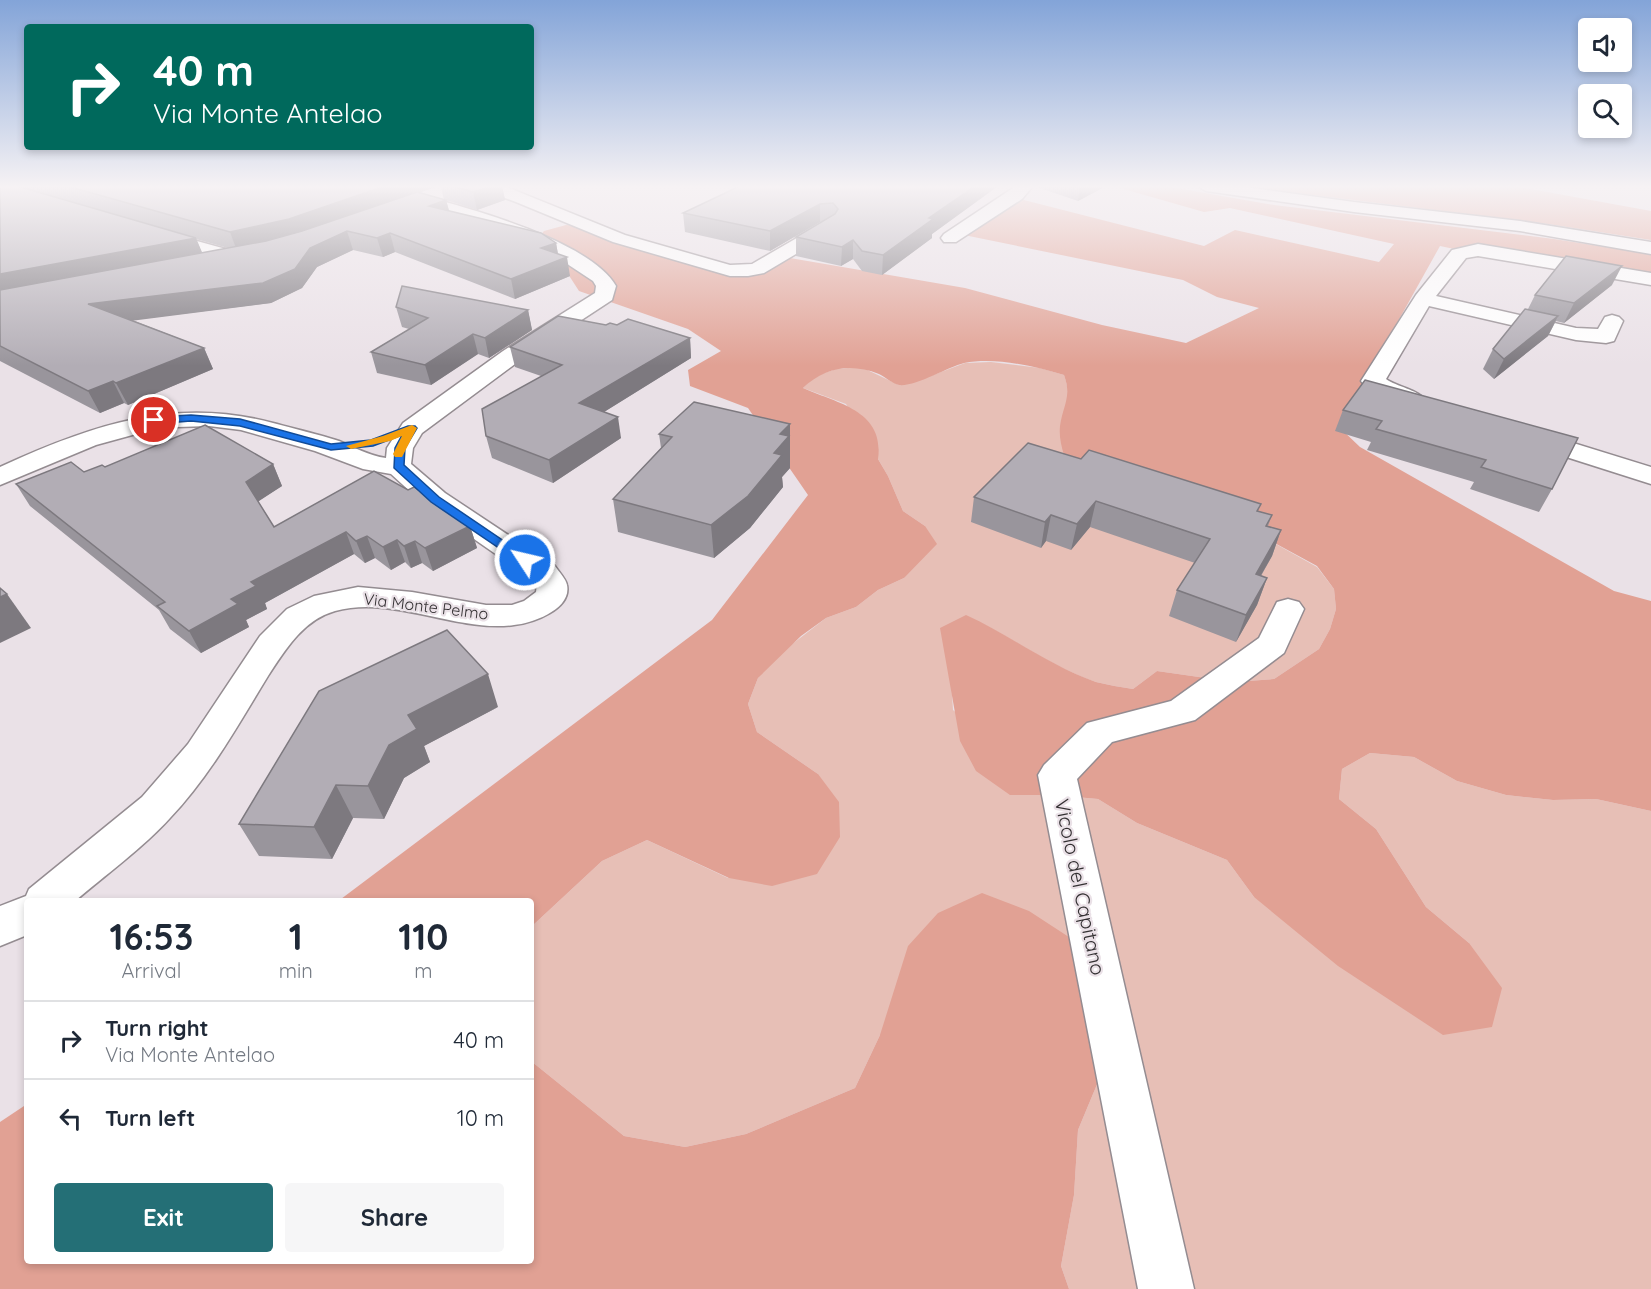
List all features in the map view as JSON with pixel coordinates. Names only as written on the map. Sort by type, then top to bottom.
[{"type":"street","points":[[197,246],[237,258]]},
{"type":"street","points":[[331,447],[373,443],[412,428],[511,357],[605,296],[606,286],[596,274],[552,246]]},
{"type":"street","points":[[641,246],[737,272],[757,269],[796,246]]},
{"type":"street","points":[[1577,246],[1651,258]]},
{"type":"street","points":[[1431,405],[1387,391],[1372,381],[1423,299],[1459,254],[1478,250],[1651,279]]},
{"type":"street","points":[[194,267],[261,254]]},
{"type":"street","points":[[1423,299],[1576,334],[1605,336],[1612,321]]},
{"type":"street","points":[[0,477],[53,452],[113,431],[154,420],[191,418],[240,423],[331,447],[371,465],[398,466],[400,448],[412,428]]},
{"type":"street","points":[[1508,430],[1651,476]]},
{"type":"street","name":"Via Monte Pelmo","points":[[49,898],[156,808],[201,754],[272,644],[298,616],[325,603],[358,597],[412,602],[486,615],[514,615],[535,608],[551,596],[552,584],[544,573],[435,499],[398,466]]},
{"type":"street","name":"Vicolo del Capitano","points":[[1166,1289],[1056,775],[1100,732],[1182,711],[1272,645],[1288,609]]},
{"type":"street","points":[[0,927],[24,915]]},
{"type":"shaded area","points":[[544,246],[653,246],[705,263],[749,266],[762,260],[790,258],[965,288],[1102,325],[1186,343],[1259,308],[1217,297],[1183,280],[1018,246],[1308,246],[1379,262],[1392,246],[1440,246],[1339,427],[1360,447],[1614,591],[1651,601],[1651,811],[1596,799],[1553,800],[1506,795],[1457,781],[1414,757],[1370,753],[1342,769],[1339,799],[1376,829],[1426,907],[1469,943],[1502,988],[1492,1027],[1443,1035],[1338,966],[1254,897],[1227,860],[1137,823],[1098,799],[1053,795],[1010,795],[976,771],[960,741],[940,628],[966,615],[1079,675],[1096,682],[1133,689],[1157,671],[1234,682],[1274,679],[1319,649],[1330,629],[1336,609],[1334,589],[1317,566],[1260,535],[1064,455],[1060,430],[1067,395],[1064,375],[1002,362],[964,363],[906,385],[899,385],[869,371],[839,369],[820,375],[803,388],[843,404],[866,419],[874,429],[878,442],[878,459],[903,511],[925,526],[937,544],[904,578],[878,590],[856,607],[826,618],[801,636],[758,678],[748,704],[757,732],[818,774],[839,802],[840,837],[817,874],[772,886],[729,878],[647,840],[602,861],[534,924],[534,898],[342,898],[712,620],[808,495],[748,408],[690,386],[688,370],[721,351],[688,329],[579,291],[559,260]]},
{"type":"shaded area","points":[[1441,246],[1600,246],[1651,254],[1651,280],[1526,264]]},
{"type":"shaded area","points":[[991,362],[1040,368],[1064,375],[1067,394],[1061,424],[1317,567],[1334,589],[1336,609],[1330,629],[1319,649],[1274,679],[1234,682],[1157,671],[1133,689],[1096,682],[1046,660],[966,616],[951,680],[953,710],[1053,795],[1098,799],[1137,823],[1227,860],[1254,897],[1469,943],[1426,907],[1376,829],[1339,799],[1342,769],[1370,753],[1414,757],[1457,781],[1506,795],[1553,800],[1596,799],[1651,811],[1651,1289],[1069,1289],[1061,1266],[1074,1195],[1078,1130],[1098,1082],[880,1035],[855,1088],[746,1134],[685,1147],[624,1136],[534,1063],[534,924],[602,861],[647,840],[728,878],[818,774],[757,732],[748,704],[758,678],[778,655],[826,618],[856,607],[878,590],[904,578],[925,526],[903,511],[888,476],[846,404],[803,388],[816,376],[836,369],[861,367],[899,385],[965,363]]},
{"type":"shaded area","points":[[982,893],[1029,911],[1075,941],[1103,1035],[1098,1082],[1078,1130],[1074,1195],[1061,1266],[1069,1289],[0,1289],[0,1122],[24,1106],[24,1264],[534,1264],[534,1063],[624,1136],[685,1147],[746,1134],[855,1088],[880,1035],[908,946],[938,913]]},
{"type":"building","points":[[0,246],[152,246],[0,274]]},
{"type":"building","points":[[238,246],[314,246],[310,248],[295,269],[263,283],[88,304],[204,348],[116,383],[113,381],[88,391],[0,346],[0,290]]},
{"type":"building","points":[[425,246],[547,246],[541,248],[567,257],[511,279]]},
{"type":"building","points":[[858,246],[895,246],[883,255],[862,251]]},
{"type":"building","points":[[1566,256],[1622,266],[1574,303],[1535,295]]},
{"type":"building","points":[[402,286],[528,310],[485,338],[473,334],[425,365],[371,352],[428,318],[396,307]]},
{"type":"building","points":[[1525,309],[1558,316],[1504,359],[1493,349]]},
{"type":"building","points":[[558,316],[606,325],[610,323],[617,325],[628,319],[690,338],[579,403],[618,417],[549,460],[486,436],[482,409],[562,365],[510,347]]},
{"type":"building","points":[[1365,380],[1578,438],[1552,489],[1481,467],[1486,460],[1376,429],[1382,421],[1343,410]]},
{"type":"building","points":[[694,402],[790,424],[780,434],[789,436],[774,453],[782,455],[748,496],[711,525],[613,499],[672,437],[659,434]]},
{"type":"building","points":[[205,425],[273,464],[246,482],[274,527],[374,471],[408,490],[414,487],[470,526],[425,548],[415,541],[404,546],[397,540],[383,547],[367,536],[356,541],[346,532],[251,582],[256,586],[231,599],[238,604],[189,631],[157,606],[165,602],[16,484],[71,462],[84,472],[102,465],[105,467]]},
{"type":"building","points":[[1028,443],[1081,459],[1089,450],[1261,504],[1257,511],[1272,515],[1266,526],[1281,530],[1256,574],[1267,578],[1246,615],[1177,590],[1210,539],[1096,501],[1077,524],[1051,515],[1045,522],[974,497]]},
{"type":"building","points":[[0,588],[7,594],[0,597]]},
{"type":"building","points":[[447,630],[488,674],[408,715],[417,729],[389,745],[368,786],[336,785],[314,827],[239,824],[319,691]]},
{"type":"slow traffic","points":[[351,446],[373,443],[412,428],[398,454]]},
{"type":"route","points":[[154,420],[191,418],[240,423],[331,447],[373,443],[412,428],[400,448],[398,466],[435,499],[525,560]]}]
